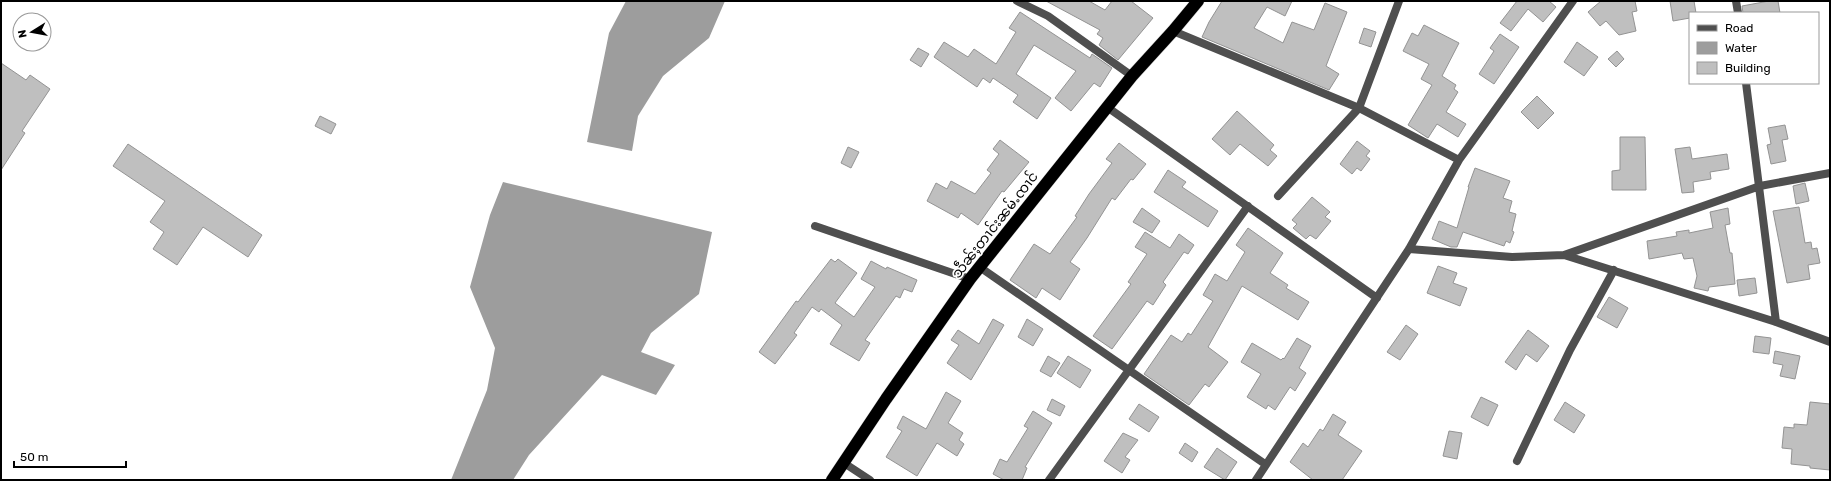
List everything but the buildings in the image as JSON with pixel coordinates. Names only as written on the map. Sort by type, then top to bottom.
[{"type":"highway","name":"သဵၼ်ႈတၢင်းၼမ်ႉၸၢင်","points":[[832,480],[886,399],[970,279],[981,268],[1132,76],[1173,32],[1198,1]]},
{"type":"street","points":[[1017,1],[1048,16],[1132,76]]},
{"type":"street","points":[[1278,196],[1359,108],[1399,1]]},
{"type":"street","points":[[1256,480],[1410,248],[1459,160],[1573,1]]},
{"type":"street","points":[[1736,1],[1738,12]]},
{"type":"street","points":[[1173,32],[1359,108],[1459,160]]},
{"type":"street","points":[[1746,84],[1776,322]]},
{"type":"street","points":[[1107,107],[1377,298]]},
{"type":"street","points":[[1410,248],[1512,257],[1564,255],[1760,186],[1830,173]]},
{"type":"street","points":[[1049,480],[1248,206]]},
{"type":"street","points":[[815,226],[970,279]]},
{"type":"street","points":[[1564,255],[1776,322],[1830,342]]},
{"type":"street","points":[[981,268],[1266,464]]},
{"type":"street","points":[[1517,461],[1570,350],[1614,270]]},
{"type":"street","points":[[844,463],[870,480]]},
{"type":"water","points":[[626,1],[725,1],[709,38],[663,76],[638,116],[632,151],[587,142],[609,33]]},
{"type":"water","points":[[503,182],[712,232],[699,294],[651,333],[641,352],[675,365],[656,395],[602,375],[529,455],[513,480],[451,480],[487,390],[495,348],[470,287],[490,215]]}]
